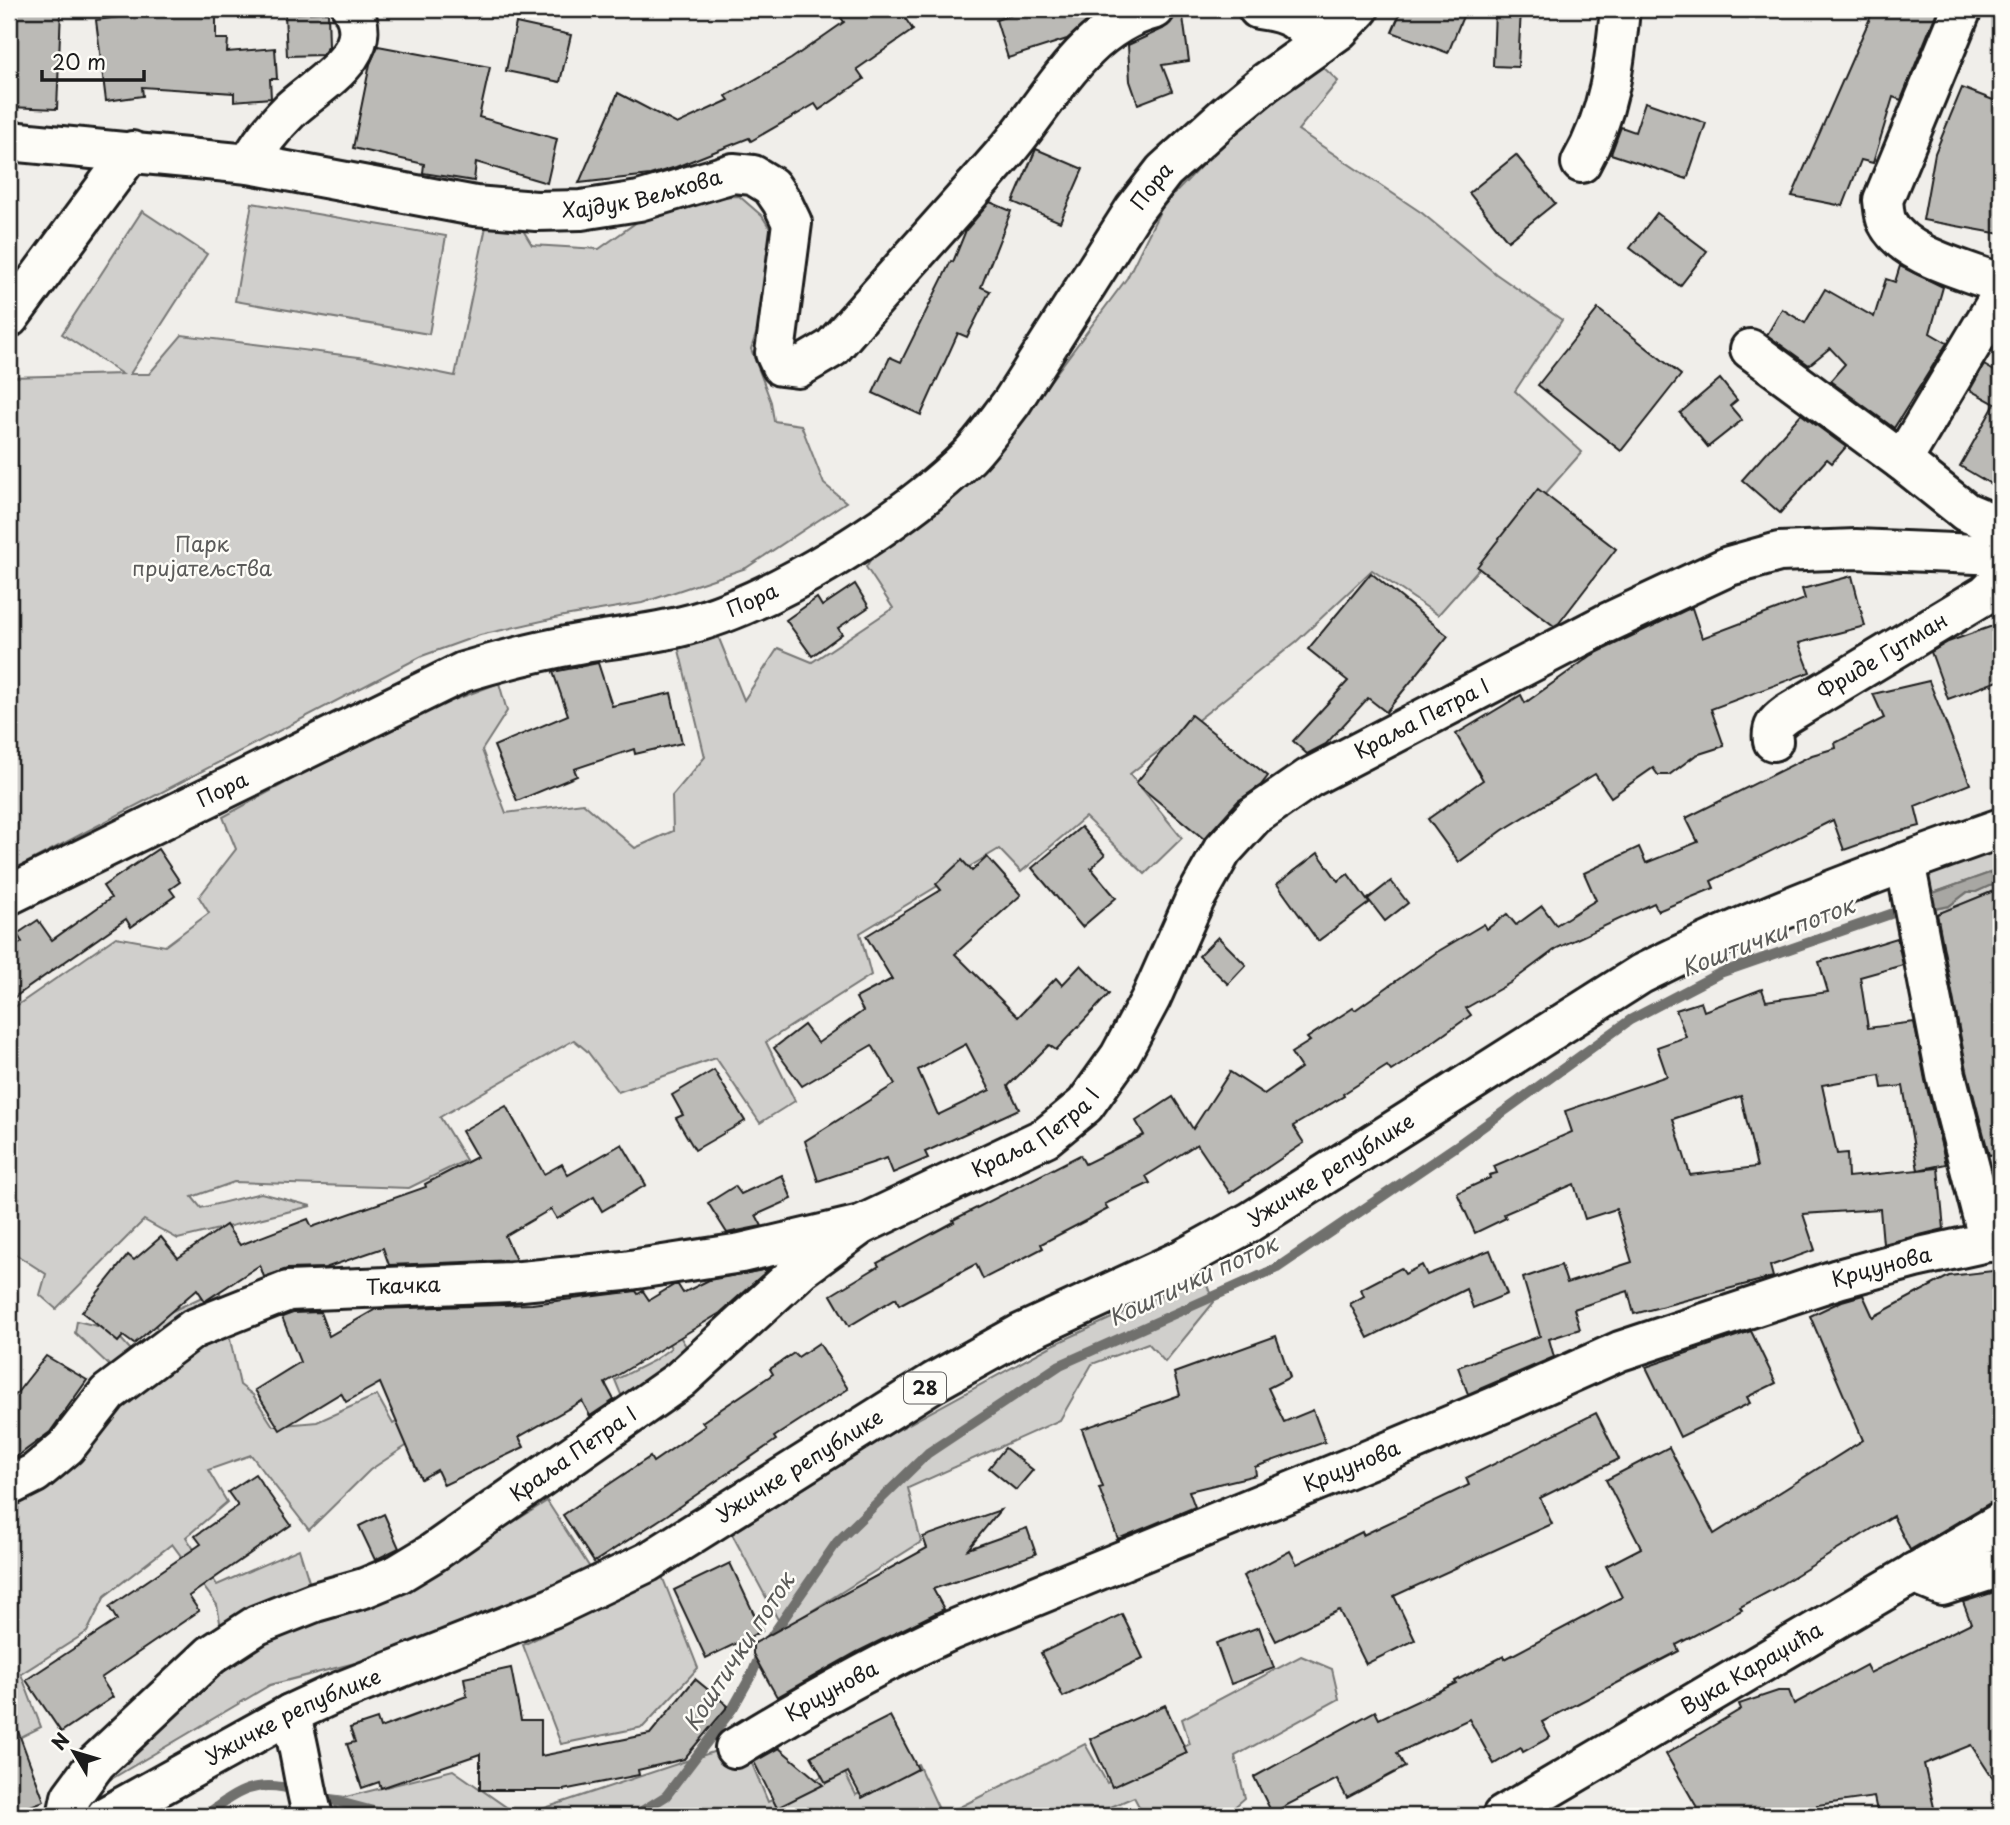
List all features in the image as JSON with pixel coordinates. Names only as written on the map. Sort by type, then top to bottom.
[{"type":"street","points":[[248,164],[275,125],[331,77],[352,54],[359,26],[352,9]]},
{"type":"street","name":"Хајдук Вељкова","points":[[9,141],[248,164],[475,206],[536,211],[581,210],[639,201],[733,173],[753,175],[771,186],[792,223],[775,335],[775,353],[780,366],[798,368],[832,348],[1010,146],[1066,70],[1090,47],[1122,23],[1155,9]]},
{"type":"street","points":[[1258,9],[1275,11],[1300,22],[1318,45]]},
{"type":"street","name":"Пора","points":[[9,895],[463,672],[534,652],[683,626],[718,615],[760,597],[868,536],[941,481],[970,455],[1012,401],[1134,211],[1164,172],[1227,114],[1266,82],[1339,30],[1359,9]]},
{"type":"street","points":[[1581,163],[1596,136],[1615,67],[1620,9]]},
{"type":"street","points":[[1962,9],[1883,200],[1885,220],[1898,238],[1915,251],[2001,284]]},
{"type":"street","points":[[9,318],[132,151]]},
{"type":"street","points":[[1902,461],[2001,295]]},
{"type":"street","points":[[1750,348],[1966,512],[1990,522],[2001,523]]},
{"type":"street","name":"Краља Петра I","points":[[67,1816],[71,1797],[96,1763],[211,1655],[257,1625],[315,1602],[387,1579],[431,1554],[680,1380],[801,1269],[861,1225],[1046,1137],[1085,1105],[1120,1056],[1151,998],[1195,898],[1222,851],[1254,816],[1309,778],[1605,624],[1729,566],[1779,552],[1856,549],[2001,555]]},
{"type":"street","name":"Фриде Гутман","points":[[1773,741],[1775,723],[1787,714],[1986,594],[2001,579]]},
{"type":"street","name":"Ужичке републике","points":[[106,1816],[290,1714],[331,1695],[552,1608],[648,1562],[945,1376],[1020,1334],[1181,1261],[1250,1222],[1641,974],[1852,881],[1910,890],[2001,828]]},
{"type":"street","name":"Крцунова","points":[[735,1748],[891,1658],[950,1630],[1356,1465],[1620,1351],[1838,1279],[1995,1240],[1947,1075],[1910,890]]},
{"type":"street","name":"Ткачка","points":[[9,1486],[34,1473],[66,1447],[107,1393],[194,1329],[288,1291],[511,1282],[624,1271],[741,1254],[861,1225]]},
{"type":"street","name":"Вука Караџића","points":[[1502,1816],[2001,1522]]},
{"type":"street","points":[[1915,1572],[1934,1584],[1948,1586],[2001,1567]]},
{"type":"street","points":[[290,1714],[298,1737],[308,1796]]},
{"type":"green space","points":[[1323,67],[1338,81],[1298,130],[1422,213],[1496,274],[1562,320],[1515,391],[1582,452],[1438,615],[1372,570],[1297,641],[1130,774],[1182,838],[1145,874],[1085,817],[1021,872],[999,849],[860,933],[871,975],[766,1042],[795,1101],[760,1123],[716,1058],[618,1092],[587,1051],[574,1040],[440,1117],[466,1160],[409,1188],[234,1182],[192,1197],[201,1208],[261,1193],[311,1206],[178,1239],[144,1220],[56,1309],[40,1295],[46,1274],[9,1250],[9,1206],[19,1198],[9,1189],[9,1011],[116,937],[165,946],[209,913],[199,897],[236,849],[223,817],[401,720],[499,683],[507,711],[482,750],[506,813],[583,803],[635,848],[673,831],[672,796],[705,757],[678,646],[718,636],[744,700],[778,648],[812,662],[893,608],[866,567],[875,552],[996,454],[1127,278],[1162,207],[1224,142],[1290,89]]},
{"type":"green space","name":"Парк пријатељства","points":[[739,196],[762,216],[776,238],[776,274],[751,349],[771,402],[774,421],[801,425],[824,484],[846,502],[746,568],[642,603],[564,616],[480,635],[422,656],[9,872],[9,377],[122,374],[62,334],[142,211],[207,254],[130,374],[149,374],[182,335],[367,358],[455,376],[488,217],[518,222],[532,245],[599,249],[651,212],[685,198]]},
{"type":"green space","points":[[252,203],[446,236],[429,334],[235,301]]},
{"type":"green space","points":[[2001,844],[2001,869],[1922,897],[1919,873]]},
{"type":"green space","points":[[2001,884],[2001,888],[1926,919],[1925,911],[1949,906],[1968,892]]},
{"type":"green space","points":[[1203,1276],[1214,1302],[1165,1362],[1148,1343],[1092,1364],[1060,1420],[908,1488],[921,1542],[783,1629],[732,1534],[883,1438],[1053,1345]]},
{"type":"green space","points":[[219,1289],[240,1385],[253,1395],[273,1426],[317,1422],[377,1395],[393,1424],[437,1401],[450,1417],[370,1470],[309,1530],[251,1455],[208,1470],[227,1502],[186,1537],[217,1585],[299,1549],[312,1591],[344,1611],[493,1535],[547,1501],[594,1574],[440,1641],[270,1685],[96,1788],[228,1668],[217,1605],[172,1544],[105,1596],[87,1632],[21,1674],[41,1727],[9,1743],[9,1496],[114,1407],[110,1366],[75,1333],[77,1321],[113,1330],[147,1368],[170,1356],[153,1320]]},
{"type":"green space","points":[[679,1335],[691,1354],[624,1402],[615,1380],[653,1361],[671,1348],[668,1342]]},
{"type":"green space","points":[[662,1576],[698,1668],[643,1727],[561,1744],[523,1645]]},
{"type":"green space","points":[[1301,1656],[1332,1669],[1339,1699],[1235,1756],[1245,1798],[1224,1816],[1144,1816],[1134,1797],[1099,1812],[1099,1816],[942,1816],[1085,1744],[1107,1783],[1190,1744],[1182,1719]]},
{"type":"green space","points":[[743,1742],[768,1802],[842,1767],[856,1795],[918,1764],[942,1816],[521,1816]]},
{"type":"green space","points":[[453,1770],[519,1816],[340,1816],[330,1795],[346,1797]]},
{"type":"shaded area","points":[[2001,869],[2001,884],[1967,892],[1949,906],[1925,911],[1922,897]]},
{"type":"building","points":[[9,9],[61,9],[57,109],[9,107]]},
{"type":"building","points":[[181,9],[216,9],[216,39],[228,39],[227,52],[275,48],[277,79],[270,79],[271,98],[234,101],[234,93],[142,87],[143,96],[106,101],[96,20]]},
{"type":"building","points":[[835,9],[899,9],[913,30],[857,69],[864,79],[819,110],[815,104],[751,141],[749,138],[650,175],[579,183],[618,93],[677,124],[729,100],[726,96],[791,59],[844,22]]},
{"type":"building","points":[[1009,9],[1103,9],[1067,39],[1008,58],[996,20],[1011,15]]},
{"type":"building","points":[[1402,9],[1466,9],[1448,53],[1392,32]]},
{"type":"building","points":[[1495,9],[1521,9],[1518,67],[1493,66]]},
{"type":"building","points":[[1874,9],[1938,9],[1901,100],[1893,97],[1873,163],[1861,160],[1843,206],[1792,196]]},
{"type":"building","points":[[328,12],[329,46],[322,55],[287,56],[285,14]]},
{"type":"building","points":[[1183,17],[1189,61],[1162,65],[1172,91],[1138,104],[1130,81],[1128,45],[1163,29],[1174,18]]},
{"type":"building","points":[[516,23],[571,35],[560,82],[506,71]]},
{"type":"building","points":[[378,46],[490,67],[479,117],[557,139],[547,183],[476,162],[474,181],[423,173],[424,164],[353,148],[370,64]]},
{"type":"building","points":[[1962,88],[2001,103],[2001,234],[1923,220],[1935,153]]},
{"type":"building","points":[[1645,102],[1706,123],[1687,179],[1611,154],[1621,127],[1635,132]]},
{"type":"building","points":[[1036,149],[1083,169],[1060,222],[1013,202]]},
{"type":"building","points":[[1516,155],[1555,203],[1508,241],[1469,193]]},
{"type":"building","points":[[990,202],[1011,211],[981,287],[990,291],[967,337],[958,333],[921,415],[873,393],[890,357],[901,362],[951,261],[953,262],[966,230]]},
{"type":"building","points":[[1657,213],[1707,251],[1680,286],[1630,248]]},
{"type":"building","points":[[1900,266],[1943,287],[1930,333],[1947,343],[1894,428],[1830,381],[1845,364],[1830,348],[1809,365],[1767,335],[1782,309],[1805,323],[1825,289],[1874,317],[1886,279],[1895,282]]},
{"type":"building","points":[[1598,309],[1681,375],[1621,451],[1538,385]]},
{"type":"building","points":[[1984,365],[2001,375],[2001,490],[1960,466],[1995,404],[1970,390]]},
{"type":"building","points":[[1720,379],[1737,400],[1730,406],[1742,420],[1708,447],[1680,413]]},
{"type":"building","points":[[1801,414],[1846,447],[1832,463],[1827,459],[1780,513],[1742,480]]},
{"type":"building","points":[[1538,489],[1616,549],[1554,626],[1477,567]]},
{"type":"building","points":[[1371,573],[1448,636],[1386,712],[1368,698],[1326,744],[1307,754],[1293,741],[1348,681],[1308,649]]},
{"type":"building","points":[[1852,576],[1865,626],[1799,643],[1810,672],[1711,709],[1724,746],[1696,755],[1669,775],[1658,775],[1653,768],[1611,797],[1595,774],[1503,830],[1459,862],[1428,819],[1483,780],[1456,734],[1521,695],[1525,703],[1592,655],[1686,610],[1692,608],[1702,638],[1805,599],[1802,589]]},
{"type":"building","points":[[855,584],[869,607],[838,628],[842,634],[812,656],[786,620],[817,598],[822,606]]},
{"type":"building","points":[[2001,623],[2001,680],[1948,699],[1931,652],[1948,642]]},
{"type":"building","points":[[598,663],[612,706],[671,693],[682,743],[635,754],[634,749],[574,769],[577,776],[517,801],[494,746],[568,715],[553,672]]},
{"type":"building","points":[[1929,681],[1970,784],[1915,806],[1920,826],[1844,850],[1833,820],[1711,881],[1714,888],[1658,911],[1654,903],[1557,948],[1510,983],[1466,1008],[1471,1015],[1405,1062],[1391,1071],[1387,1066],[1343,1094],[1344,1096],[1293,1126],[1304,1143],[1230,1193],[1197,1144],[1146,1176],[1150,1183],[1105,1204],[1108,1209],[1041,1244],[1043,1248],[983,1279],[976,1264],[899,1305],[896,1298],[849,1326],[831,1295],[879,1266],[877,1263],[954,1222],[953,1220],[1080,1155],[1085,1164],[1144,1135],[1136,1121],[1173,1097],[1193,1129],[1230,1072],[1264,1094],[1301,1068],[1291,1053],[1310,1041],[1307,1038],[1353,1008],[1355,1010],[1437,952],[1484,924],[1487,929],[1507,914],[1516,925],[1542,906],[1556,925],[1596,900],[1584,873],[1639,847],[1646,863],[1698,842],[1686,818],[1812,755],[1836,748],[1835,743],[1884,718],[1873,694]]},
{"type":"building","points":[[1191,715],[1268,776],[1261,785],[1238,801],[1204,839],[1136,783]]},
{"type":"building","points":[[1081,827],[1105,855],[1091,868],[1116,898],[1082,927],[1032,868]]},
{"type":"building","points":[[158,849],[180,882],[170,889],[175,896],[131,927],[126,919],[9,1001],[9,951],[22,942],[17,934],[38,920],[52,940],[111,898],[103,886]]},
{"type":"building","points":[[1318,853],[1338,881],[1348,874],[1369,903],[1318,941],[1277,884]]},
{"type":"building","points":[[987,857],[1021,895],[955,954],[1018,1017],[1056,978],[1062,985],[1081,965],[1109,994],[1056,1050],[1049,1045],[1008,1086],[1019,1109],[925,1152],[928,1158],[893,1173],[887,1158],[818,1181],[805,1141],[895,1084],[872,1045],[802,1086],[774,1048],[804,1025],[818,1043],[863,1011],[856,998],[892,979],[866,936],[941,890],[936,884],[962,860],[972,871]],"holes":[[[966,1044],[990,1090],[938,1115],[918,1070]]]},
{"type":"building","points":[[1391,881],[1408,903],[1385,921],[1368,899]]},
{"type":"building","points":[[2001,888],[2001,1153],[1989,1155],[1967,1070],[1937,914]]},
{"type":"building","points":[[1218,937],[1246,965],[1228,984],[1199,956]]},
{"type":"building","points":[[1897,938],[1903,965],[1860,977],[1868,1028],[1914,1022],[1946,1164],[1918,1170],[1938,1168],[1944,1229],[1883,1244],[1880,1209],[1803,1214],[1815,1250],[1770,1266],[1773,1277],[1634,1314],[1628,1291],[1574,1309],[1580,1329],[1549,1339],[1554,1357],[1468,1394],[1458,1367],[1540,1336],[1523,1278],[1561,1265],[1567,1283],[1632,1262],[1616,1209],[1585,1219],[1574,1184],[1504,1214],[1506,1218],[1475,1233],[1457,1193],[1497,1173],[1494,1166],[1572,1132],[1565,1111],[1667,1076],[1657,1047],[1686,1037],[1676,1010],[1701,1002],[1704,1011],[1762,989],[1766,1001],[1828,992],[1819,962]],"holes":[[[1880,1075],[1882,1088],[1903,1086],[1918,1170],[1848,1177],[1847,1153],[1837,1154],[1822,1085]],[[1741,1096],[1757,1167],[1690,1175],[1673,1119]]]},
{"type":"building","points":[[714,1070],[745,1121],[695,1150],[676,1118],[683,1115],[672,1095]]},
{"type":"building","points":[[506,1106],[544,1174],[562,1164],[568,1175],[622,1144],[646,1185],[602,1211],[594,1197],[557,1219],[551,1209],[505,1236],[516,1260],[389,1265],[383,1248],[325,1268],[287,1269],[264,1277],[260,1265],[205,1301],[197,1289],[134,1344],[123,1336],[118,1342],[82,1312],[128,1255],[134,1260],[161,1237],[178,1258],[226,1225],[240,1245],[308,1219],[312,1227],[426,1187],[425,1184],[477,1157],[462,1131]]},
{"type":"building","points":[[782,1175],[792,1199],[756,1215],[762,1226],[727,1233],[708,1203],[735,1186],[741,1194]]},
{"type":"building","points":[[1490,1250],[1507,1294],[1473,1308],[1466,1289],[1368,1338],[1350,1304],[1364,1296],[1361,1289],[1401,1268],[1405,1274],[1422,1265],[1427,1275]]},
{"type":"building","points":[[769,1269],[720,1313],[605,1383],[614,1400],[590,1416],[582,1401],[519,1437],[524,1447],[444,1485],[437,1470],[421,1479],[380,1383],[346,1402],[341,1393],[280,1430],[255,1390],[300,1362],[282,1317],[293,1313],[320,1312],[329,1336],[376,1309],[532,1304],[636,1291],[638,1294],[643,1291],[649,1300],[674,1285],[678,1285],[683,1293],[709,1280]]},
{"type":"building","points":[[2001,1270],[2001,1500],[1990,1503],[1910,1550],[1893,1516],[1740,1607],[1742,1610],[1676,1645],[1679,1651],[1542,1722],[1550,1737],[1523,1752],[1521,1748],[1494,1764],[1469,1719],[1397,1753],[1405,1767],[1347,1798],[1337,1779],[1272,1813],[1254,1777],[1375,1711],[1379,1719],[1456,1683],[1455,1681],[1504,1656],[1505,1659],[1622,1597],[1606,1566],[1641,1548],[1606,1480],[1669,1447],[1714,1534],[1863,1440],[1810,1316],[1842,1301],[1863,1295],[1873,1317],[1949,1276]]},
{"type":"building","points":[[1751,1331],[1776,1383],[1747,1397],[1750,1403],[1680,1437],[1646,1367]]},
{"type":"building","points":[[1276,1336],[1290,1377],[1268,1388],[1284,1422],[1313,1410],[1325,1442],[1255,1467],[1256,1475],[1189,1491],[1195,1507],[1118,1539],[1099,1488],[1103,1487],[1082,1429],[1180,1395],[1174,1373]]},
{"type":"building","points":[[819,1343],[848,1389],[774,1437],[776,1440],[667,1515],[594,1562],[563,1515],[650,1457],[653,1462],[705,1426],[702,1422],[773,1374],[770,1369],[794,1353],[798,1357]]},
{"type":"building","points":[[46,1356],[87,1380],[50,1432],[15,1458],[9,1454],[9,1403]]},
{"type":"building","points":[[1596,1413],[1619,1459],[1540,1498],[1552,1524],[1394,1596],[1415,1640],[1366,1664],[1339,1610],[1276,1641],[1243,1576],[1290,1551],[1297,1564],[1362,1532],[1363,1535],[1469,1485],[1466,1478]]},
{"type":"building","points":[[1005,1448],[1033,1470],[1016,1490],[989,1468]]},
{"type":"building","points":[[255,1474],[291,1525],[189,1596],[199,1611],[101,1678],[113,1697],[61,1732],[26,1680],[117,1620],[109,1607],[201,1544],[195,1536],[238,1506],[228,1492]]},
{"type":"building","points":[[1000,1510],[968,1549],[1027,1528],[1036,1554],[933,1589],[944,1609],[857,1652],[777,1697],[753,1654],[753,1644],[927,1548],[923,1537]]},
{"type":"building","points":[[384,1514],[399,1548],[375,1560],[359,1526]]},
{"type":"building","points":[[730,1563],[762,1631],[706,1658],[674,1590]]},
{"type":"building","points":[[2001,1590],[2001,1791],[1971,1745],[1924,1764],[1936,1816],[1878,1816],[1874,1797],[1817,1805],[1818,1812],[1794,1816],[1702,1816],[1666,1754],[1741,1709],[1739,1704],[1778,1691],[1789,1691],[1794,1704],[1866,1665],[1870,1673],[1971,1623],[1963,1602]]},
{"type":"building","points":[[1122,1614],[1143,1658],[1063,1697],[1041,1653]]},
{"type":"building","points":[[1259,1627],[1274,1668],[1231,1684],[1216,1643]]},
{"type":"building","points":[[511,1668],[521,1720],[541,1720],[541,1756],[650,1734],[695,1679],[728,1706],[684,1759],[638,1770],[639,1775],[563,1790],[480,1790],[480,1754],[381,1788],[379,1782],[362,1788],[347,1744],[355,1742],[350,1728],[377,1719],[380,1728],[467,1696],[464,1678]]},
{"type":"building","points":[[1165,1705],[1187,1753],[1112,1787],[1090,1739]]},
{"type":"building","points":[[12,1715],[44,1801],[9,1814],[9,1716]]},
{"type":"building","points":[[890,1716],[918,1769],[862,1798],[848,1772],[826,1783],[811,1756]]},
{"type":"building","points":[[779,1748],[823,1785],[777,1808],[754,1762]]},
{"type":"waterway","name":"Коштички поток","points":[[634,1816],[666,1796],[733,1708],[762,1650],[837,1542],[928,1453],[1060,1365],[1277,1268],[1455,1147],[1630,1020],[1720,973],[1908,908]]},
{"type":"waterway","name":"Коштички поток","points":[[205,1816],[248,1789],[271,1786],[298,1791]]},
{"type":"waterway","name":"Коштички поток","points":[[317,1796],[392,1816]]}]
